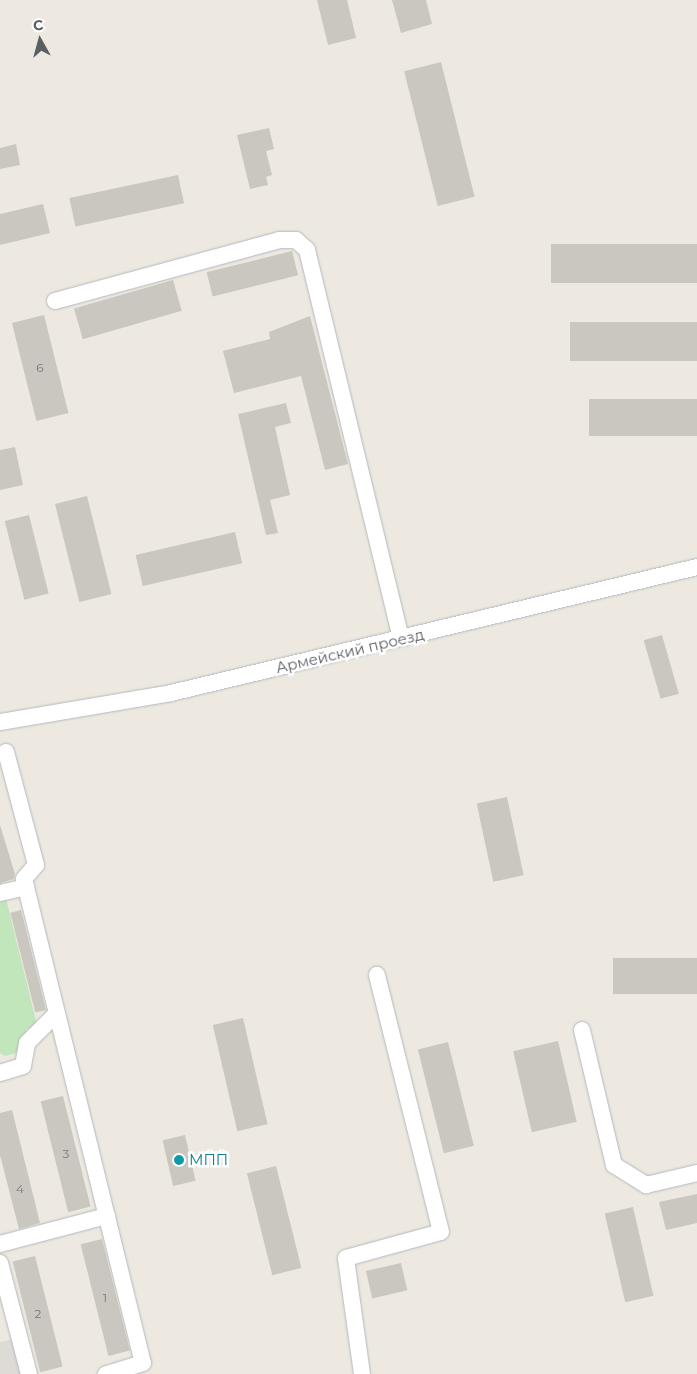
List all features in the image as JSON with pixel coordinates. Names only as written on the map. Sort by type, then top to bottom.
[{"type":"street","points":[[55,302],[279,240],[296,240],[307,250],[401,638]]},
{"type":"street","name":"Армейский проезд","points":[[0,722],[171,693],[697,567]]},
{"type":"street","points":[[6,752],[36,865],[24,879],[143,1363],[106,1374]]},
{"type":"street","points":[[0,894],[26,887]]},
{"type":"street","points":[[362,1374],[346,1258],[441,1232],[377,975]]},
{"type":"street","points":[[0,1073],[24,1066],[28,1043],[57,1013]]},
{"type":"street","points":[[582,1030],[614,1165],[646,1185],[697,1174]]},
{"type":"street","points":[[0,1244],[107,1216]]},
{"type":"street","points":[[0,1263],[28,1374]]},
{"type":"shaded area","points":[[15,1339],[24,1374],[0,1374],[0,1342]]},
{"type":"green space","points":[[0,874],[37,1025],[26,1029],[26,1051],[5,1056],[0,1053]]},
{"type":"building","points":[[317,0],[347,0],[356,38],[328,45]]},
{"type":"building","points":[[392,0],[426,0],[432,24],[401,33]]},
{"type":"building","points":[[441,62],[475,197],[438,206],[404,71]]},
{"type":"building","points":[[269,128],[274,149],[266,151],[272,175],[266,177],[268,185],[250,189],[237,135]]},
{"type":"building","points":[[16,144],[20,165],[0,169],[0,148]]},
{"type":"building","points":[[178,175],[184,203],[75,226],[69,198]]},
{"type":"building","points":[[43,204],[50,233],[0,245],[0,214]]},
{"type":"building","points":[[551,244],[697,244],[697,283],[551,283]]},
{"type":"building","points":[[292,251],[298,275],[213,297],[207,272]]},
{"type":"building","points":[[173,280],[182,311],[83,339],[74,308]]},
{"type":"building","points":[[44,315],[68,413],[36,421],[12,323]]},
{"type":"building","points":[[310,316],[348,464],[325,470],[301,376],[234,393],[223,351],[270,339],[269,332]]},
{"type":"building","points":[[570,322],[697,322],[697,361],[570,361]]},
{"type":"building","points":[[589,399],[697,399],[697,436],[589,436]]},
{"type":"building","points":[[286,403],[291,423],[275,427],[290,495],[270,500],[278,533],[266,535],[238,414]]},
{"type":"building","points":[[15,447],[23,485],[0,490],[0,450]]},
{"type":"building","points":[[87,496],[111,594],[79,602],[55,504]]},
{"type":"building","points":[[29,515],[49,594],[24,600],[5,521]]},
{"type":"building","points":[[235,532],[242,563],[143,586],[136,555]]},
{"type":"building","points":[[662,635],[679,694],[661,699],[644,640]]},
{"type":"building","points":[[507,797],[524,875],[493,882],[477,803]]},
{"type":"building","points":[[0,825],[15,874],[14,879],[0,883]]},
{"type":"building","points":[[21,910],[46,1010],[35,1013],[10,913]]},
{"type":"building","points":[[613,958],[697,958],[697,994],[613,994]]},
{"type":"building","points":[[243,1018],[268,1124],[237,1131],[213,1025]]},
{"type":"building","points":[[558,1041],[577,1122],[532,1132],[513,1051]]},
{"type":"building","points":[[448,1042],[474,1146],[444,1153],[418,1049]]},
{"type":"building","points":[[63,1096],[91,1207],[68,1212],[41,1102]]},
{"type":"building","points":[[12,1110],[40,1223],[19,1229],[0,1155],[0,1113]]},
{"type":"building","name":"МПП","points":[[185,1135],[196,1181],[173,1186],[163,1140]]},
{"type":"building","points":[[276,1166],[301,1268],[272,1275],[247,1173]]},
{"type":"building","points":[[697,1194],[697,1223],[666,1230],[659,1202]]},
{"type":"building","points":[[633,1207],[653,1296],[625,1302],[605,1214]]},
{"type":"building","points":[[102,1239],[130,1351],[108,1356],[81,1244]]},
{"type":"building","points":[[35,1256],[63,1367],[40,1372],[13,1262]]},
{"type":"building","points":[[401,1263],[407,1290],[372,1298],[366,1271]]},
{"type":"place","name":"МПП","points":[[179,1160]]}]
